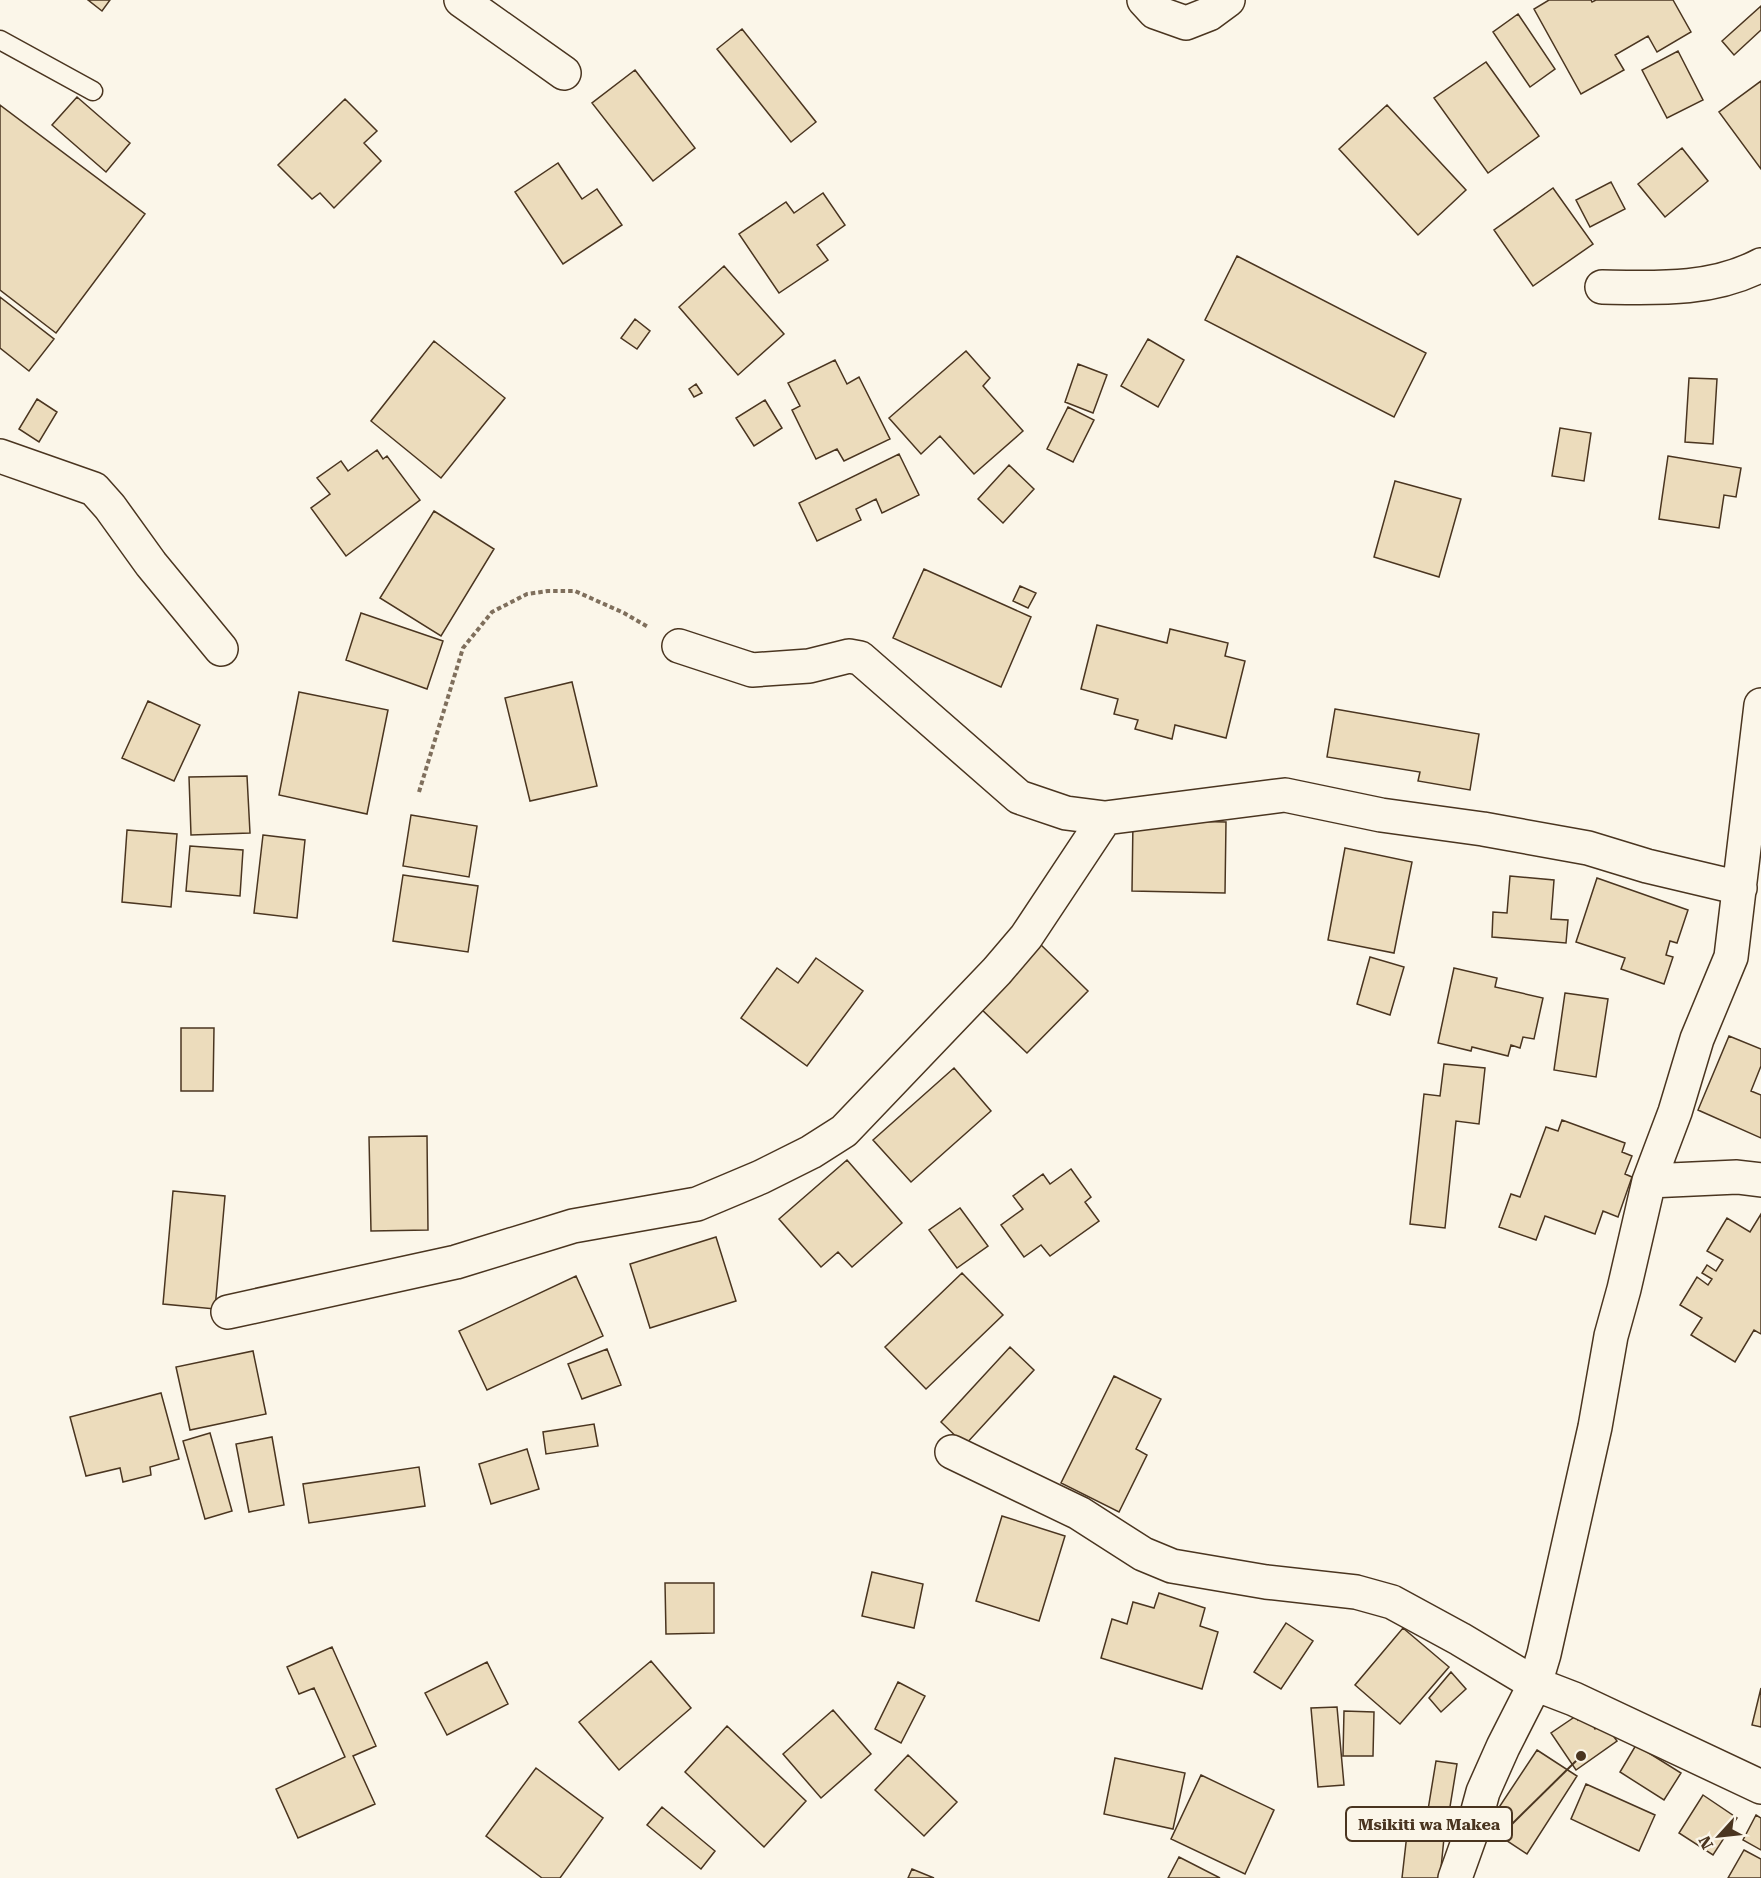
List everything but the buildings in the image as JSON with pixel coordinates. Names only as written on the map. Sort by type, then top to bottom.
[{"type":"street","points":[[460,0],[564,73]]},
{"type":"street","points":[[1144,0],[1155,12],[1186,23],[1209,14],[1227,0]]},
{"type":"street","points":[[1602,287],[1640,288],[1712,284],[1742,276],[1761,265]]},
{"type":"street","points":[[0,456],[94,489],[110,507],[151,564],[221,649]]},
{"type":"street","points":[[679,646],[752,669],[809,666],[849,656],[860,658],[1019,797],[1066,813],[1105,818],[1285,795],[1381,815],[1483,829],[1588,848],[1647,866],[1740,888]]},
{"type":"street","points":[[1455,1878],[1487,1783],[1535,1684],[1544,1654],[1595,1427],[1611,1336],[1649,1181],[1675,1112],[1697,1039],[1731,957],[1761,705]]},
{"type":"street","points":[[228,1312],[456,1262],[573,1227],[697,1204],[761,1177],[811,1152],[844,1131],[997,971],[1026,937],[1105,818]]},
{"type":"street","points":[[1649,1181],[1737,1177],[1761,1180]]},
{"type":"street","points":[[952,1452],[1079,1514],[1143,1554],[1172,1566],[1266,1582],[1356,1592],[1392,1602],[1452,1634],[1535,1684],[1574,1699],[1761,1787]]},
{"type":"lane","points":[[0,40],[93,91]]},
{"type":"path","points":[[419,792],[463,648],[492,612],[527,594],[575,591],[624,613],[679,646]]},
{"type":"place","name":"Msikiti wa Makea","points":[[1581,1756]]}]
